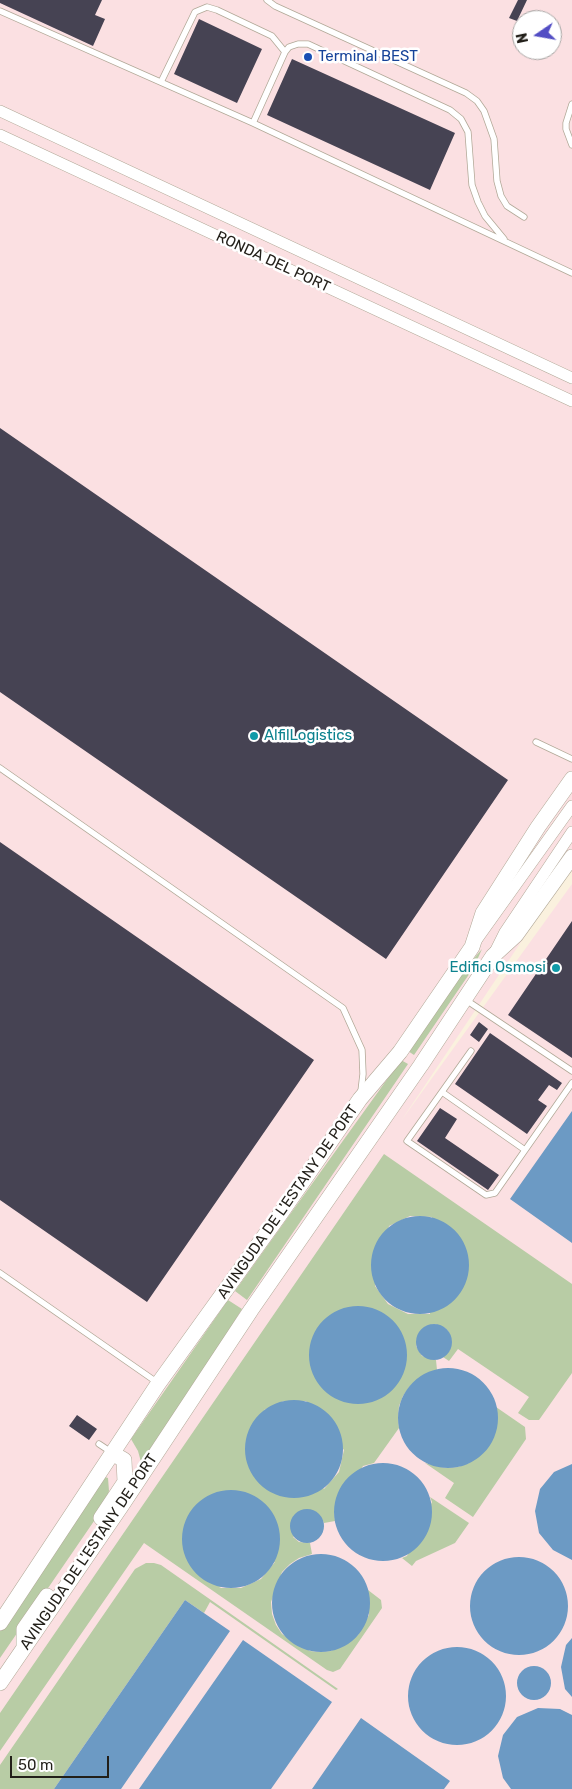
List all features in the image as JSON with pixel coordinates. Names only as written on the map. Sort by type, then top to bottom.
[{"type":"street","points":[[0,111],[572,378]]},
{"type":"street","name":"RONDA DEL PORT","points":[[0,135],[572,401]]},
{"type":"street","name":"AVINGUDA DE L'ESTANY DE PORT","points":[[0,1623],[158,1384],[360,1099],[400,1052],[472,947],[483,913],[538,827],[572,779]]},
{"type":"street","points":[[472,947],[572,806]]},
{"type":"street","points":[[493,956],[505,932],[572,832]]},
{"type":"street","name":"AVINGUDA DE L'ESTANY DE PORT","points":[[0,1683],[122,1506],[251,1310],[420,1068],[493,956],[516,935],[572,857]]},
{"type":"street","points":[[24,1648],[24,1629],[125,1482],[124,1460],[112,1453]]},
{"type":"lane","points":[[267,0],[275,6],[466,93],[478,101],[484,111],[494,139],[497,181],[501,196],[507,206],[524,217]]},
{"type":"lane","points":[[161,82],[195,12],[207,7],[272,36],[285,52]]},
{"type":"lane","points":[[0,11],[252,123],[572,273]]},
{"type":"lane","points":[[252,123],[285,52],[290,47],[298,44],[308,44],[450,110],[460,119],[468,132],[472,185],[478,202],[484,216],[506,241]]},
{"type":"lane","points":[[572,104],[566,129],[572,145]]},
{"type":"lane","points":[[536,742],[572,759]]},
{"type":"lane","points":[[0,768],[343,1008],[362,1050],[363,1074],[360,1099]]},
{"type":"lane","points":[[465,999],[572,1071]]},
{"type":"lane","points":[[471,1050],[407,1141],[486,1195],[495,1193],[572,1083]]},
{"type":"lane","points":[[442,1092],[525,1150]]},
{"type":"lane","points":[[0,1273],[158,1384]]},
{"type":"lane","points":[[99,1444],[112,1453]]},
{"type":"shaded area","points":[[0,0],[572,0],[572,866],[401,1121],[572,884],[572,1789],[0,1789]]},
{"type":"green space","points":[[482,949],[474,967],[414,1055],[408,1051],[469,964]]},
{"type":"green space","points":[[401,1060],[408,1064],[247,1300],[235,1291]]},
{"type":"green space","points":[[384,1154],[572,1284],[572,1373],[539,1420],[529,1420],[518,1413],[529,1397],[458,1349],[449,1361],[443,1357],[450,1350],[450,1335],[448,1331],[435,1324],[426,1326],[416,1346],[422,1356],[436,1360],[437,1370],[426,1374],[410,1386],[403,1396],[399,1406],[399,1428],[374,1463],[363,1466],[334,1512],[335,1521],[324,1523],[322,1519],[293,1537],[299,1542],[310,1543],[312,1554],[299,1558],[282,1572],[271,1602],[272,1614],[282,1634],[310,1651],[331,1651],[358,1635],[369,1615],[368,1590],[381,1600],[382,1608],[340,1669],[333,1672],[327,1670],[144,1543],[0,1751],[0,1713]],"holes":[[[410,1216],[432,1217],[430,1314],[408,1314],[388,1304],[375,1286],[389,1226]],[[284,1401],[306,1401],[344,1450],[339,1472],[324,1489],[264,1410]],[[275,1562],[261,1579],[241,1588],[219,1588]]]},
{"type":"green space","points":[[228,1300],[242,1309],[192,1390],[141,1462],[138,1451],[131,1439]]},
{"type":"green space","points":[[496,1407],[525,1427],[526,1439],[473,1517],[445,1498],[454,1483],[425,1463],[445,1468],[458,1467],[469,1463],[496,1429]]},
{"type":"green space","points":[[105,1477],[108,1478],[109,1491],[103,1508],[0,1658],[0,1630]]},
{"type":"green space","points":[[430,1497],[469,1523],[455,1543],[416,1561],[412,1566],[402,1558],[407,1556],[432,1502]]},
{"type":"green space","points":[[146,1563],[161,1565],[338,1689],[336,1690],[210,1602],[204,1613],[185,1600],[54,1789],[0,1789],[0,1765],[135,1569]]},
{"type":"water","points":[[572,1111],[572,1243],[510,1199]]},
{"type":"water","points":[[420,1216],[439,1220],[455,1230],[465,1246],[469,1265],[465,1284],[455,1300],[439,1310],[420,1314],[401,1310],[385,1300],[375,1284],[371,1265],[375,1246],[385,1230],[401,1220]]},
{"type":"water","points":[[358,1306],[377,1310],[393,1320],[403,1336],[407,1355],[403,1374],[393,1390],[377,1400],[358,1404],[339,1400],[323,1390],[313,1374],[309,1355],[313,1336],[323,1320],[339,1310]]},
{"type":"water","points":[[434,1324],[441,1325],[447,1329],[451,1335],[451,1349],[447,1355],[441,1359],[434,1360],[427,1359],[421,1355],[417,1349],[416,1342],[417,1335],[421,1329],[427,1325]]},
{"type":"water","points":[[448,1368],[467,1372],[483,1383],[494,1399],[498,1418],[494,1437],[483,1453],[467,1464],[448,1468],[429,1464],[413,1453],[402,1437],[398,1418],[402,1399],[413,1383],[429,1372]]},
{"type":"water","points":[[294,1400],[313,1404],[329,1414],[339,1430],[343,1449],[339,1468],[329,1484],[313,1494],[294,1498],[275,1494],[259,1484],[249,1468],[245,1449],[249,1430],[259,1414],[275,1404]]},
{"type":"water","points":[[373,1463],[393,1463],[402,1466],[418,1477],[429,1493],[432,1502],[432,1522],[429,1531],[418,1547],[402,1558],[393,1561],[373,1561],[356,1553],[342,1539],[334,1522],[334,1502],[342,1485],[356,1471]]},
{"type":"water","points":[[572,1464],[572,1560],[553,1550],[539,1533],[535,1511],[540,1489],[554,1472]]},
{"type":"water","points":[[231,1490],[250,1494],[266,1504],[276,1520],[280,1539],[276,1558],[266,1574],[250,1584],[231,1588],[212,1584],[196,1574],[186,1558],[182,1539],[186,1520],[196,1504],[212,1494]]},
{"type":"water","points":[[307,1509],[314,1510],[319,1514],[323,1519],[323,1533],[319,1538],[314,1542],[307,1543],[300,1542],[295,1538],[291,1533],[290,1526],[291,1519],[295,1514],[300,1510]]},
{"type":"water","points":[[321,1554],[340,1557],[356,1568],[367,1584],[370,1603],[367,1622],[356,1638],[340,1649],[321,1652],[302,1649],[286,1638],[275,1622],[272,1603],[275,1584],[286,1568],[302,1557]]},
{"type":"water","points":[[519,1557],[538,1561],[554,1571],[564,1587],[568,1606],[564,1625],[554,1641],[538,1651],[519,1655],[500,1651],[484,1641],[474,1625],[470,1606],[474,1587],[484,1571],[500,1561]]},
{"type":"water","points":[[185,1600],[230,1631],[121,1789],[54,1789]]},
{"type":"water","points":[[572,1638],[572,1697],[565,1689],[561,1667],[566,1645]]},
{"type":"water","points":[[243,1640],[332,1702],[271,1789],[139,1789]]},
{"type":"water","points":[[457,1647],[476,1651],[492,1661],[502,1677],[506,1696],[502,1715],[492,1731],[476,1741],[457,1745],[438,1741],[422,1731],[412,1715],[408,1696],[412,1677],[422,1661],[438,1651]]},
{"type":"water","points":[[534,1666],[541,1667],[546,1671],[550,1676],[550,1690],[546,1695],[541,1699],[534,1700],[527,1699],[522,1695],[518,1690],[517,1683],[518,1676],[522,1671],[527,1667]]},
{"type":"water","points":[[538,1708],[560,1709],[572,1715],[572,1789],[511,1789],[503,1778],[498,1756],[503,1735],[517,1717]]},
{"type":"water","points":[[361,1718],[450,1781],[444,1789],[312,1789]]},
{"type":"building","points":[[0,0],[102,0],[95,15],[105,19],[93,46],[0,3]]},
{"type":"building","points":[[518,0],[527,0],[522,10],[513,10]]},
{"type":"building","points":[[199,19],[262,49],[237,103],[174,74]]},
{"type":"building","points":[[292,59],[455,133],[430,190],[267,115]]},
{"type":"building","name":"AlfilLogistics","points":[[0,428],[508,780],[386,959],[0,692]]},
{"type":"building","points":[[0,842],[314,1060],[147,1302],[0,1200]]},
{"type":"building","name":"Edifici Osmosi","points":[[572,921],[572,1058],[508,1015]]},
{"type":"building","points":[[479,1022],[488,1029],[479,1042],[470,1035]]},
{"type":"building","points":[[490,1033],[562,1083],[557,1090],[549,1085],[538,1100],[547,1106],[527,1134],[455,1084]]},
{"type":"building","points":[[440,1108],[457,1119],[445,1138],[499,1175],[488,1190],[417,1141]]},
{"type":"building","points":[[77,1415],[97,1429],[89,1440],[69,1426]]},
{"type":"place","name":"Terminal BEST","points":[[308,57]]},
{"type":"place","name":"AlfilLogistics","points":[[254,736]]},
{"type":"place","name":"Edifici Osmosi","points":[[556,968]]}]
